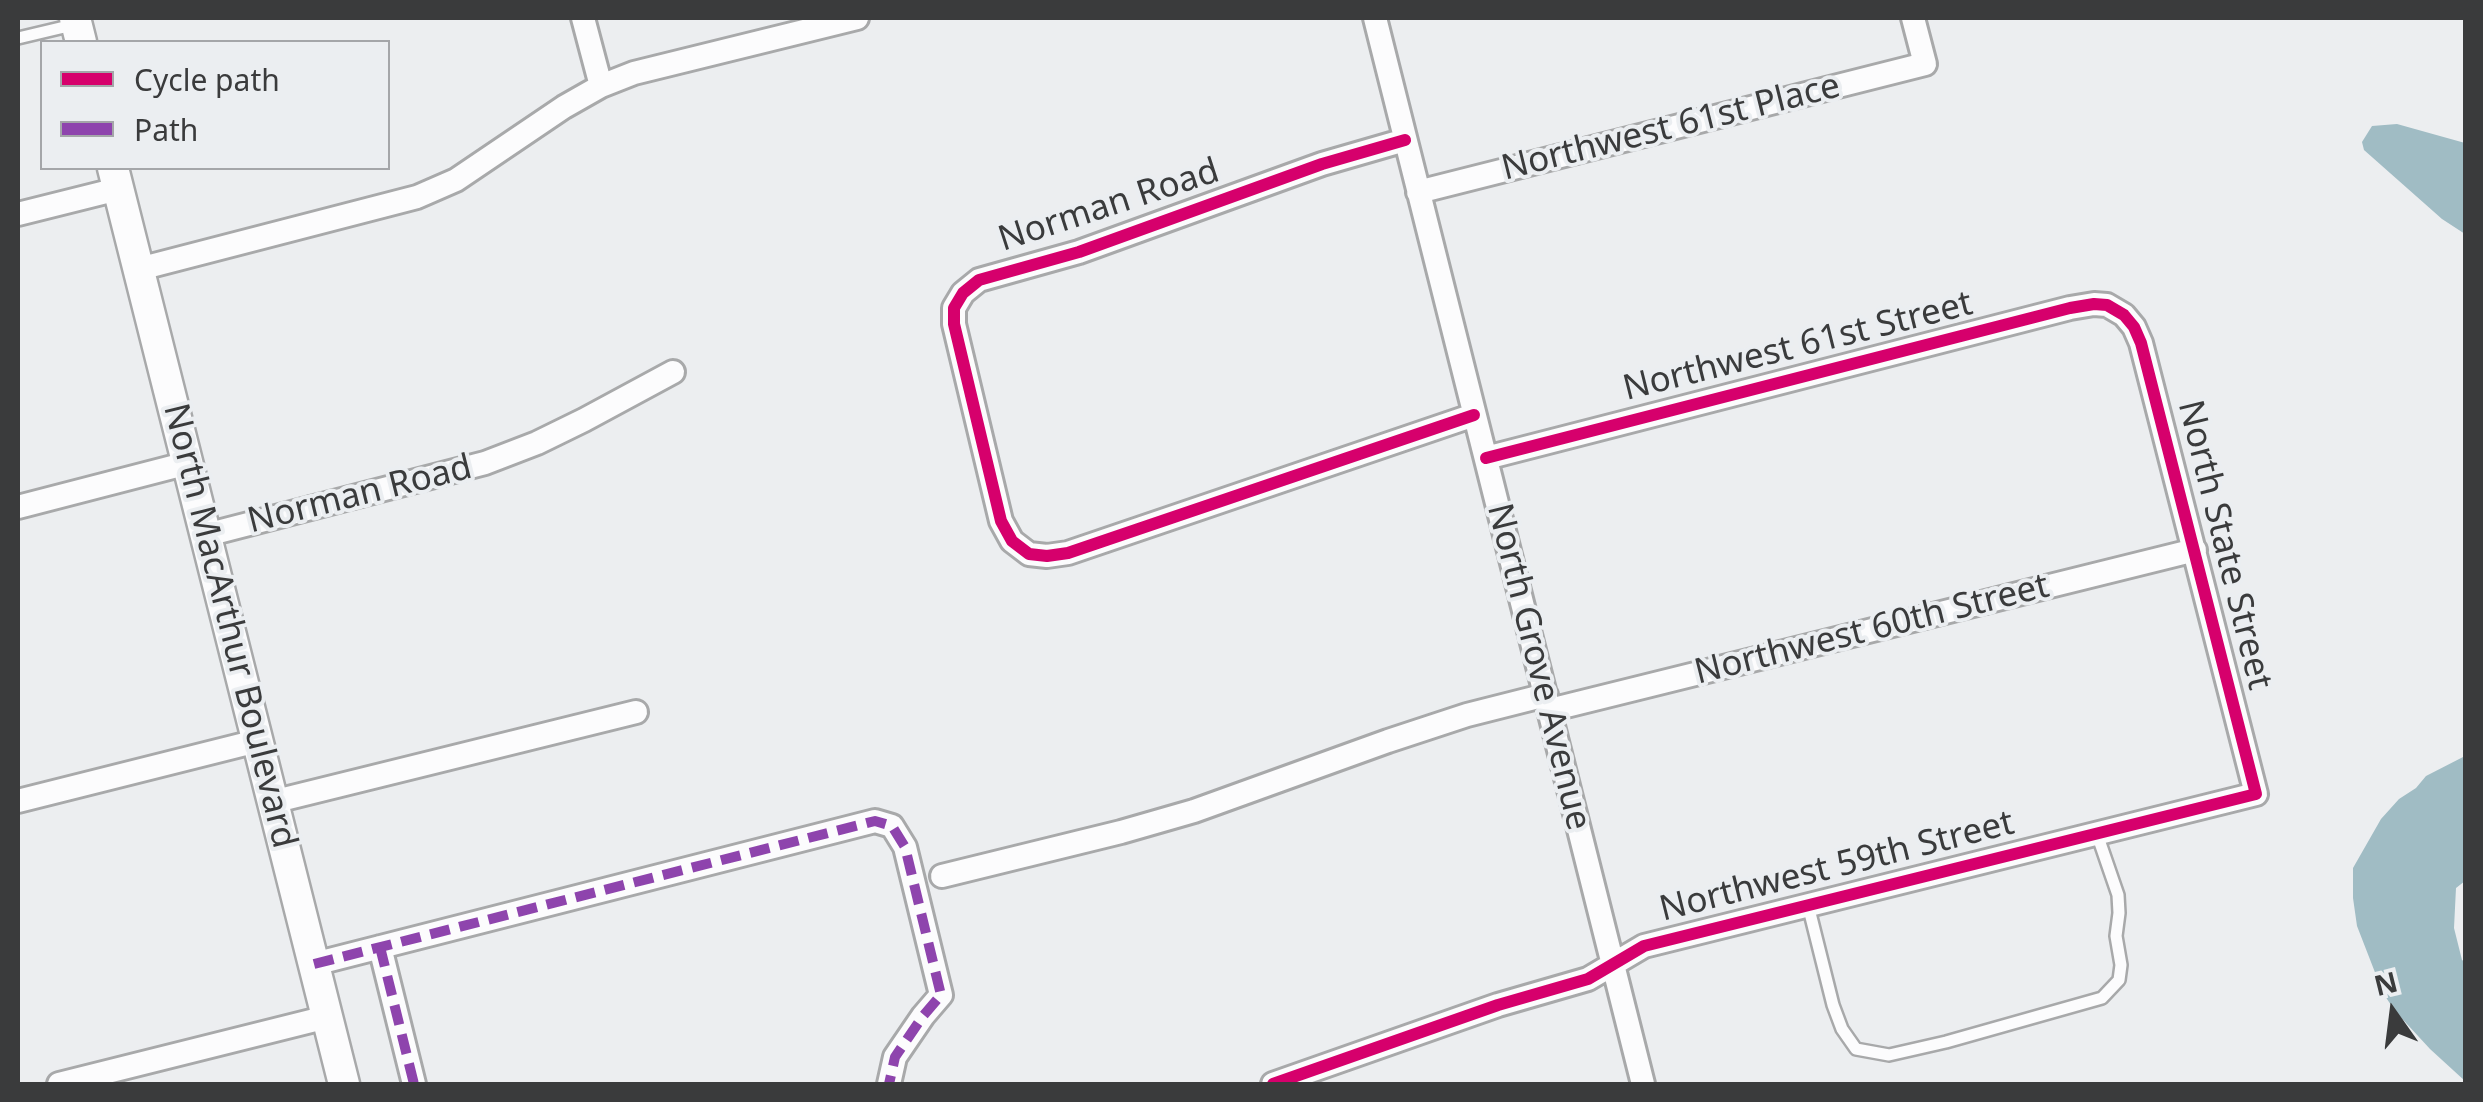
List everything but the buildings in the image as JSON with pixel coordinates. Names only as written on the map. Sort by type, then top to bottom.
[{"type":"main road","name":"North MacArthur Boulevard","points":[[115,178],[344,1084]]},
{"type":"street","points":[[584,18],[600,86]]},
{"type":"street","points":[[139,270],[417,197],[456,180],[600,86],[634,73],[857,18]]},
{"type":"street","name":"North Grove Avenue","points":[[1375,18],[1643,1084]]},
{"type":"street","name":"Northwest 61st Place","points":[[1418,192],[1925,64],[1913,18]]},
{"type":"street","name":"Norman Road","points":[[1405,140],[1322,164],[1079,252],[979,280],[963,293],[954,308],[954,324],[977,422],[1002,520],[1012,541],[1029,554],[1048,556],[1068,553],[1474,416]]},
{"type":"street","points":[[18,214],[115,178]]},
{"type":"street","name":"Northwest 61st Street","points":[[1486,458],[2070,308],[2107,305],[2124,315]]},
{"type":"street","name":"North State Street","points":[[2124,315],[2141,343],[2256,794]]},
{"type":"street","name":"Norman Road","points":[[206,535],[485,464],[584,420],[672,372]]},
{"type":"street","points":[[18,507],[188,464]]},
{"type":"street","name":"Northwest 60th Street","points":[[942,876],[1176,816],[1468,715],[1548,702],[2195,550]]},
{"type":"street","points":[[272,802],[636,712]]},
{"type":"street","points":[[18,801],[257,741]]},
{"type":"street","name":"Northwest 59th Street","points":[[1272,1084],[1498,1004],[1588,979],[1644,946],[2256,794]]},
{"type":"street","points":[[314,964],[875,820],[892,826],[906,848],[940,995],[894,1057],[887,1084]]},
{"type":"street","points":[[380,947],[414,1084]]},
{"type":"street","points":[[59,1084],[327,1016]]},
{"type":"lane","points":[[18,38],[78,28]]},
{"type":"lane","points":[[1808,906],[1833,1005],[1842,1029],[1856,1049],[1889,1055],[1946,1042],[2102,998],[2119,980],[2118,895],[2097,834]]},
{"type":"water","points":[[2397,124],[2465,143],[2465,234],[2442,219],[2364,150],[2362,142],[2372,126]]},
{"type":"water","points":[[2465,756],[2465,881],[2456,888],[2454,928],[2465,962],[2465,1081],[2430,1049],[2383,993],[2357,926],[2353,868],[2381,819],[2399,799],[2426,776]]},
{"type":"marked path","points":[[314,964],[875,821],[892,826],[905,847],[941,995],[895,1057],[889,1084]]},
{"type":"marked path","points":[[380,947],[414,1084]]},
{"type":"cycle path","points":[[1405,140],[1322,164],[1079,252],[979,280],[963,293],[954,308],[954,324],[1001,521],[1012,541],[1029,554],[1068,553],[1474,415]]},
{"type":"cycle path","points":[[1273,1084],[1498,1005],[1588,979],[1644,946],[2256,794],[2141,343],[2124,315],[2107,305],[2070,308],[1486,458]]}]
